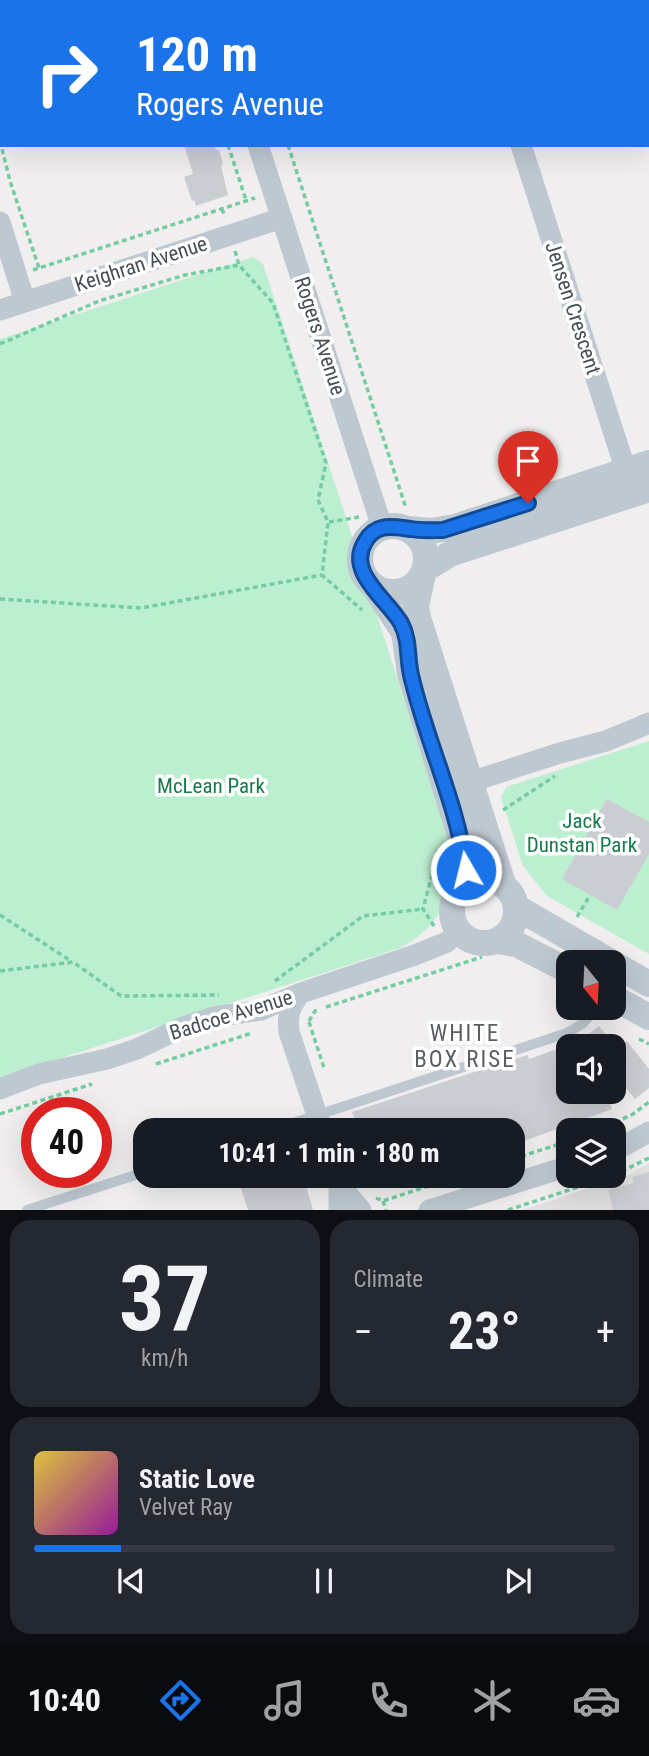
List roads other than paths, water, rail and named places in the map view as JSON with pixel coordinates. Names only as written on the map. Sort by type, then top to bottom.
[{"type":"street","name":"Rogers Avenue","points":[[259,147],[395,528],[422,541],[426,559],[416,606],[458,786],[466,870],[456,895]]},
{"type":"street","name":"Jensen Crescent","points":[[522,147],[639,479]]},
{"type":"street","name":"Keighran Avenue","points":[[0,310],[282,218]]},
{"type":"street","points":[[0,222],[25,302]]},
{"type":"street","points":[[395,528],[431,531],[455,527],[639,479]]},
{"type":"street","points":[[373,585],[383,591],[406,590],[424,571],[450,554],[639,479]]},
{"type":"street","name":"Rogers Avenue","points":[[395,528],[366,539],[361,548],[361,569],[404,632],[410,674],[503,884]]},
{"type":"street","points":[[458,786],[606,741],[649,723]]},
{"type":"street","points":[[493,949],[512,927],[516,907],[514,899],[503,884],[493,880],[472,881],[463,886],[456,895],[452,914],[459,932],[493,949],[516,944],[556,964]]},
{"type":"street","points":[[516,907],[590,950]]},
{"type":"street","name":"Badcoe Avenue","points":[[0,1089],[39,1074],[107,1059],[137,1049],[183,1027],[214,1017],[261,1010],[301,993],[415,955],[447,942],[459,932]]},
{"type":"street","points":[[626,971],[649,984]]},
{"type":"street","points":[[301,993],[290,1006],[289,1032],[317,1118]]},
{"type":"street","points":[[626,1005],[649,1017]]},
{"type":"street","points":[[626,1144],[649,1132]]},
{"type":"street","points":[[429,1210],[556,1170]]},
{"type":"street","points":[[338,1188],[339,1210]]},
{"type":"street","points":[[347,1188],[364,1202]]},
{"type":"lane","points":[[333,1118],[567,1033],[586,1020]]},
{"type":"lane","points":[[27,1210],[133,1176]]},
{"type":"district","name":"WHITE BOX RISE","points":[[465,1046]]},
{"type":"park label","name":"McLean Park","points":[[211,786]]},
{"type":"park label","name":"Jack Dunstan Park","points":[[582,833]]}]
